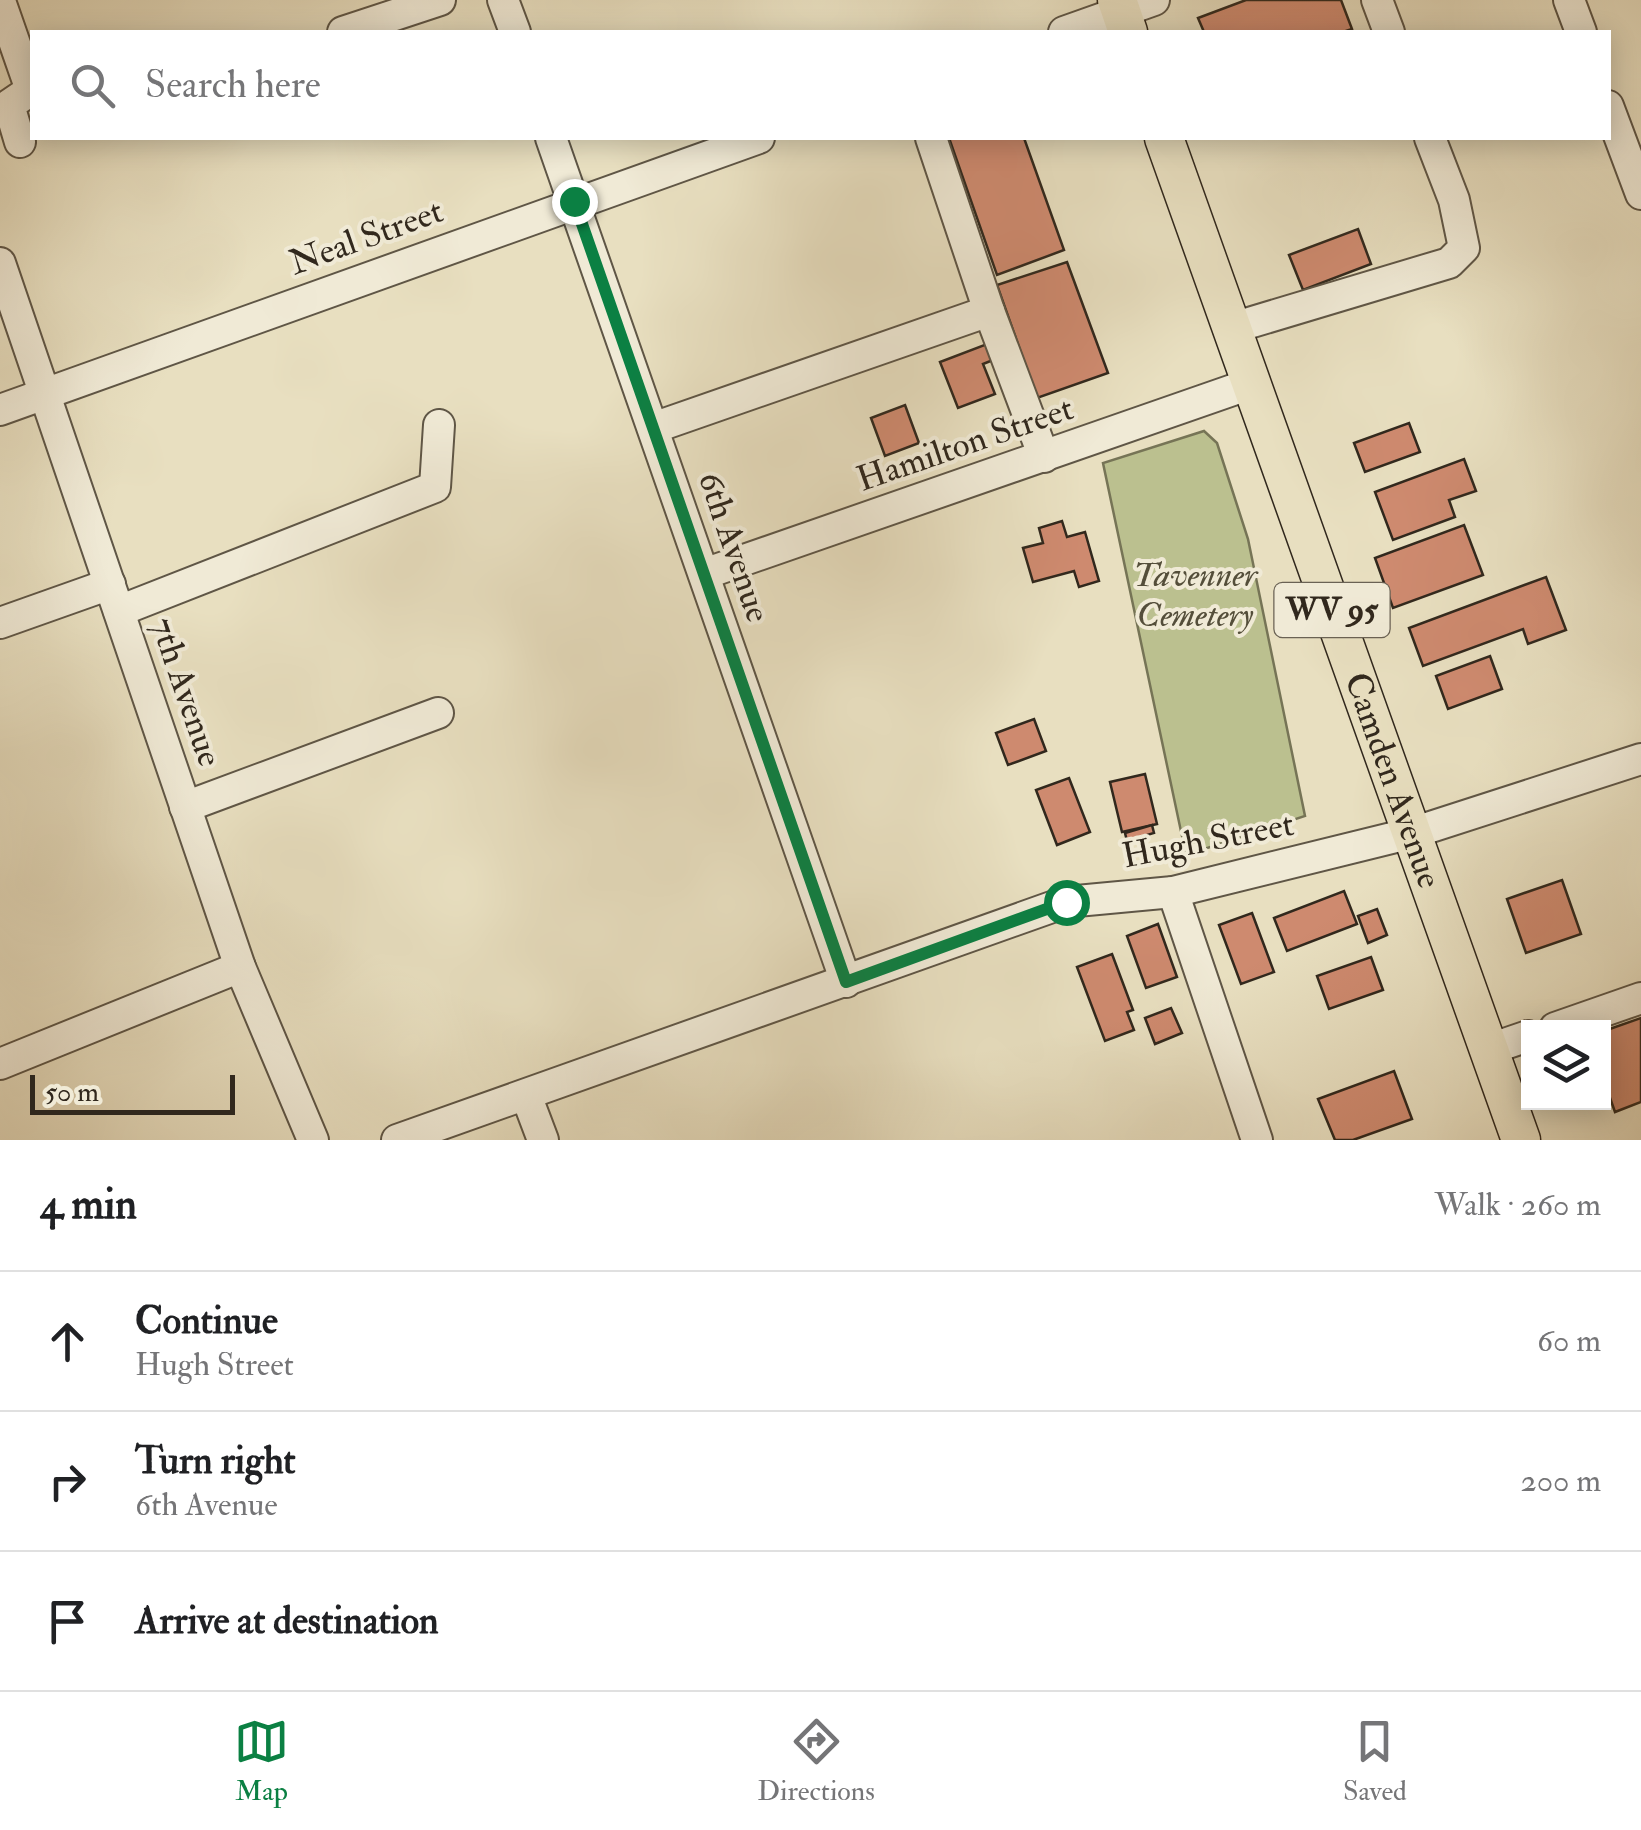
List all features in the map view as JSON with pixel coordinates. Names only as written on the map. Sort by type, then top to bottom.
[{"type":"main road","name":"Camden Avenue","points":[[1165,140],[1521,1140]]},
{"type":"street","points":[[0,0],[30,90],[9,105],[18,143]]},
{"type":"street","points":[[349,30],[440,0]]},
{"type":"street","points":[[504,0],[514,30]]},
{"type":"street","points":[[1377,0],[1388,30]]},
{"type":"street","points":[[1569,0],[1580,30]]},
{"type":"street","points":[[1070,30],[1130,11]]},
{"type":"street","points":[[1611,114],[1641,194]]},
{"type":"street","name":"6th Avenue","points":[[552,140],[846,982]]},
{"type":"street","name":"Neal Street","points":[[0,410],[574,201],[753,140]]},
{"type":"street","points":[[932,140],[989,311],[1044,457]]},
{"type":"street","points":[[1230,328],[1449,263],[1464,248],[1454,200],[1431,140]]},
{"type":"street","name":"7th Avenue","points":[[0,262],[240,967],[313,1140]]},
{"type":"street","points":[[653,428],[989,311]]},
{"type":"street","name":"Hamilton Street","points":[[704,574],[1250,384]]},
{"type":"street","points":[[0,622],[115,597],[435,487],[439,425]]},
{"type":"street","points":[[186,807],[438,713]]},
{"type":"street","name":"Hugh Street","points":[[396,1140],[1066,902],[1173,892],[1412,833],[1635,767]]},
{"type":"street","points":[[1173,892],[1257,1140]]},
{"type":"street","points":[[0,1064],[240,967]]},
{"type":"street","points":[[1578,1020],[1641,998]]},
{"type":"street","points":[[1490,1049],[1521,1038]]},
{"type":"street","points":[[526,1094],[543,1140]]},
{"type":"green space","name":"Tavenner Cemetery","points":[[1204,431],[1217,443],[1248,539],[1305,816],[1186,855],[1103,463]]},
{"type":"building","points":[[1246,0],[1341,0],[1352,29],[1203,30],[1198,18]]},
{"type":"building","points":[[950,140],[1025,140],[1064,250],[997,275]]},
{"type":"building","points":[[1358,229],[1371,264],[1303,290],[1289,255]]},
{"type":"building","points":[[1067,262],[1108,373],[1037,398],[997,285]]},
{"type":"building","points":[[987,344],[993,360],[983,364],[995,394],[958,408],[940,362]]},
{"type":"building","points":[[905,405],[919,443],[885,456],[871,418]]},
{"type":"building","points":[[1409,423],[1420,452],[1365,472],[1354,443]]},
{"type":"building","points":[[1464,459],[1476,491],[1449,500],[1455,517],[1393,540],[1375,492]]},
{"type":"building","points":[[1062,521],[1067,537],[1085,532],[1099,581],[1079,587],[1074,571],[1033,582],[1023,548],[1043,543],[1039,528]]},
{"type":"building","points":[[1464,525],[1483,575],[1393,608],[1375,558]]},
{"type":"building","points":[[1546,577],[1566,630],[1528,644],[1523,629],[1423,666],[1409,628]]},
{"type":"building","points":[[1490,656],[1502,689],[1448,709],[1436,676]]},
{"type":"building","points":[[1034,719],[1046,751],[1008,765],[996,733]]},
{"type":"building","points":[[1145,774],[1157,824],[1122,832],[1110,782]]},
{"type":"building","points":[[1069,778],[1090,832],[1057,845],[1036,790]]},
{"type":"building","points":[[1152,825],[1154,833],[1127,841],[1125,833]]},
{"type":"building","points":[[1562,880],[1581,934],[1526,953],[1507,899]]},
{"type":"building","points":[[1344,891],[1357,924],[1287,951],[1274,918]]},
{"type":"building","points":[[1377,909],[1387,935],[1368,943],[1358,916]]},
{"type":"building","points":[[1252,913],[1274,972],[1241,984],[1219,925]]},
{"type":"building","points":[[1158,924],[1177,977],[1146,988],[1127,936]]},
{"type":"building","points":[[1112,954],[1133,1010],[1127,1012],[1134,1030],[1105,1041],[1077,967]]},
{"type":"building","points":[[1371,957],[1383,990],[1329,1009],[1317,976]]},
{"type":"building","points":[[1171,1008],[1182,1033],[1155,1044],[1145,1018]]},
{"type":"building","points":[[1641,1018],[1641,1102],[1615,1112],[1611,1101],[1611,1029]]},
{"type":"building","points":[[1394,1071],[1412,1119],[1353,1140],[1335,1140],[1318,1099]]},
{"type":"route","points":[[574,201],[846,982],[1066,902]]}]
